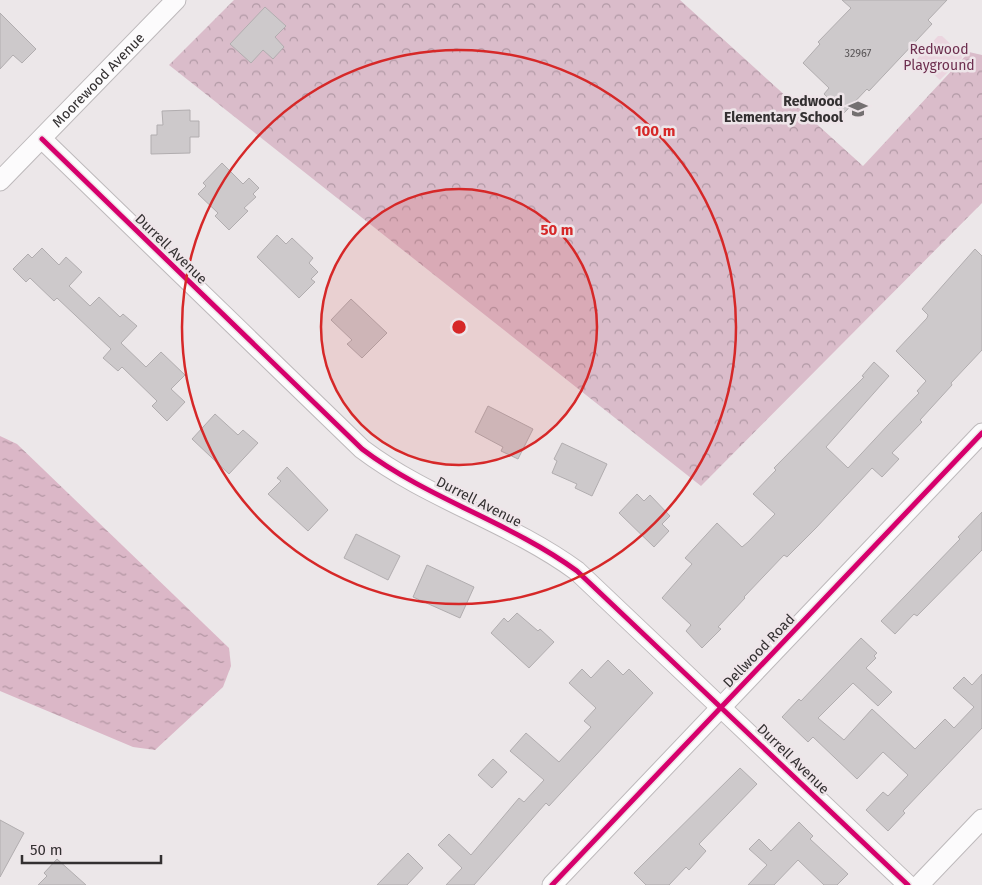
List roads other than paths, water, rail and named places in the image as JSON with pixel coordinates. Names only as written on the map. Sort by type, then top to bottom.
[{"type":"street","name":"Moorewood Avenue","points":[[0,181],[176,0]]},
{"type":"street","name":"Durrell Avenue","points":[[42,138],[362,449],[401,476],[527,539],[577,571],[908,885]]},
{"type":"street","name":"Dellwood Road","points":[[552,885],[982,433]]},
{"type":"street","points":[[919,885],[982,819]]},
{"type":"water","points":[[0,436],[17,444],[229,648],[231,666],[223,687],[155,750],[133,747],[0,691]]},
{"type":"place","name":"Redwood Elementary School","points":[[858,109]]},
{"type":"park label","name":"Redwood Playground","points":[[939,58]]}]
